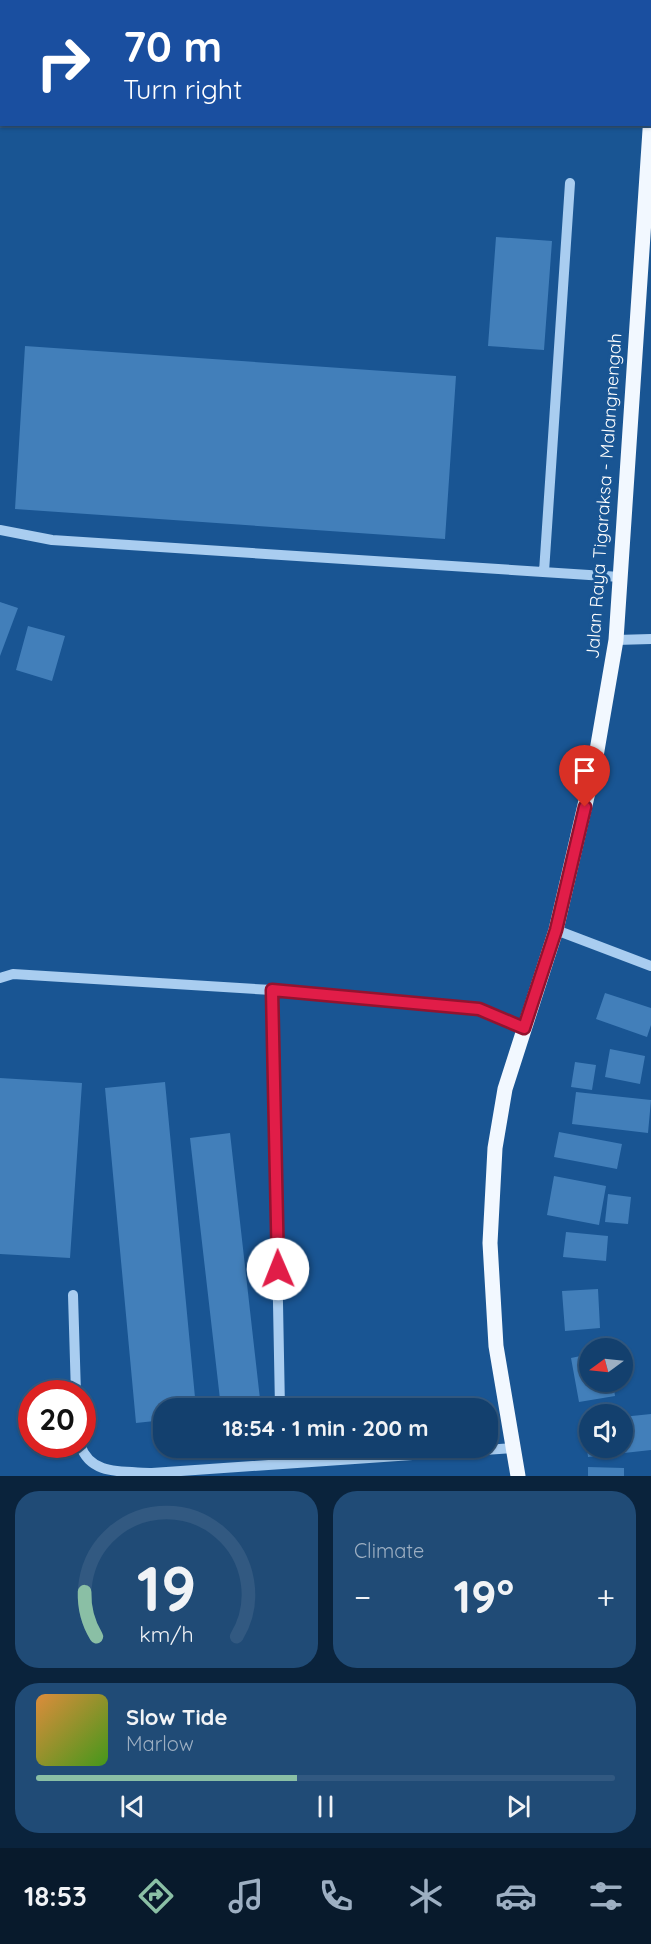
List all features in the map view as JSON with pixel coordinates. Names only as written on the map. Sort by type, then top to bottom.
[{"type":"main road","name":"Jalan Raya Tigaraksa - Malangnengah","points":[[518,1476],[495,1346],[490,1243],[495,1148],[505,1089],[556,930],[595,762],[616,640],[650,126]]},
{"type":"lane","points":[[544,572],[570,183]]},
{"type":"lane","points":[[0,530],[52,540],[620,577]]},
{"type":"lane","points":[[616,640],[650,642]]},
{"type":"lane","points":[[556,930],[651,966]]},
{"type":"lane","points":[[0,978],[13,974],[272,990],[479,1009],[524,1028]]},
{"type":"lane","points":[[272,990],[280,1398]]},
{"type":"lane","points":[[73,1295],[76,1380]]},
{"type":"lane","points":[[84,1458],[98,1469],[152,1473],[512,1448]]},
{"type":"lane","points":[[282,1458],[282,1464]]},
{"type":"building","points":[[496,237],[552,241],[544,350],[488,346]]},
{"type":"building","points":[[25,346],[456,376],[445,539],[15,509]]},
{"type":"building","points":[[0,602],[18,608],[0,656]]},
{"type":"building","points":[[28,626],[65,636],[52,681],[16,670]]},
{"type":"building","points":[[605,993],[651,1008],[651,1025],[647,1037],[596,1019]]},
{"type":"building","points":[[610,1049],[645,1056],[640,1084],[605,1077]]},
{"type":"building","points":[[575,1062],[596,1065],[592,1090],[571,1087]]},
{"type":"building","points":[[0,1078],[82,1083],[70,1258],[0,1254]]},
{"type":"building","points":[[165,1082],[195,1398],[153,1398],[153,1421],[136,1423],[105,1088]]},
{"type":"building","points":[[576,1092],[651,1100],[648,1133],[572,1124]]},
{"type":"building","points":[[559,1132],[622,1144],[617,1169],[554,1157]]},
{"type":"building","points":[[230,1133],[260,1398],[220,1398],[190,1138]]},
{"type":"building","points":[[554,1176],[606,1186],[599,1225],[547,1215]]},
{"type":"building","points":[[608,1194],[631,1197],[628,1224],[605,1222]]},
{"type":"building","points":[[566,1232],[608,1236],[606,1261],[563,1257]]},
{"type":"building","points":[[598,1289],[600,1328],[565,1331],[562,1291]]},
{"type":"building","points":[[579,1356],[579,1392],[614,1392],[615,1396],[579,1402],[571,1358]]},
{"type":"building","points":[[651,1414],[651,1450],[633,1452],[633,1416]]},
{"type":"building","points":[[588,1467],[624,1468],[624,1476],[588,1476]]},
{"type":"route","points":[[278,1269],[272,990],[479,1009],[524,1028],[556,930],[585,807]]}]
